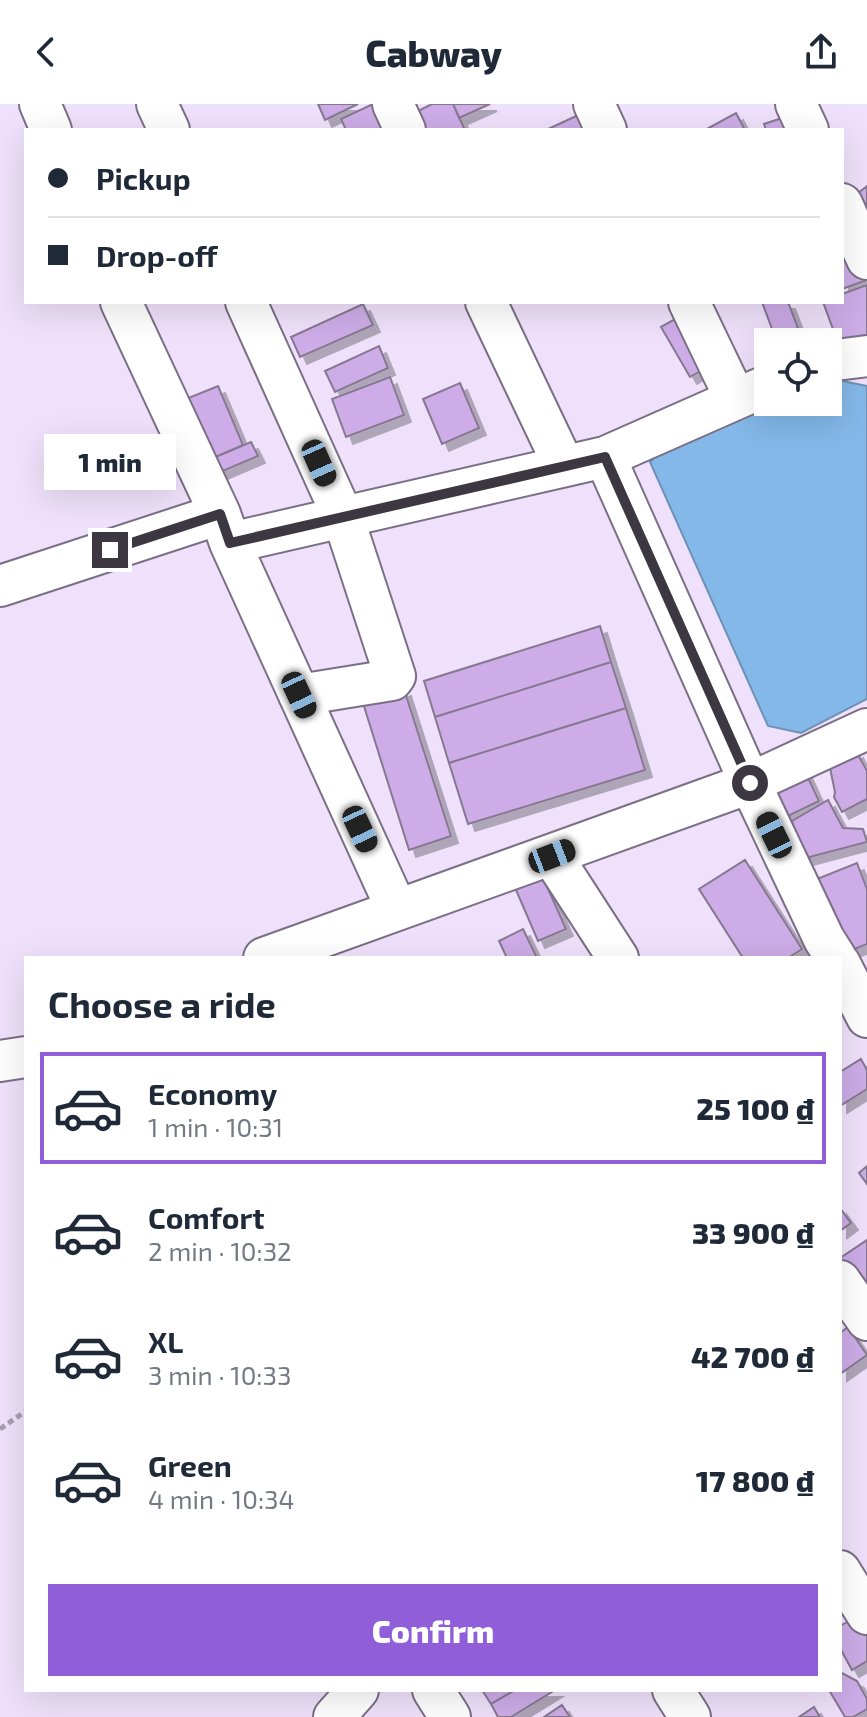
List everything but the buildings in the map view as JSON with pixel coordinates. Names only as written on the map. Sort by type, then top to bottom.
[{"type":"street","points":[[40,104],[50,128]]},
{"type":"street","points":[[157,104],[168,128]]},
{"type":"street","points":[[393,104],[404,128]]},
{"type":"street","points":[[594,104],[605,128]]},
{"type":"street","points":[[796,104],[807,128]]},
{"type":"street","points":[[844,208],[867,259]]},
{"type":"street","points":[[122,304],[397,910]]},
{"type":"street","points":[[247,304],[343,517],[395,676],[392,680],[299,695]]},
{"type":"street","points":[[487,304],[564,466]]},
{"type":"street","points":[[0,586],[225,528],[343,517],[605,457],[752,392],[690,304]]},
{"type":"street","points":[[842,359],[867,356]]},
{"type":"street","points":[[605,457],[826,955]]},
{"type":"street","points":[[276,956],[324,948],[397,910],[750,783],[865,734]]},
{"type":"street","points":[[552,856],[617,956]]},
{"type":"street","points":[[842,979],[867,1017]]},
{"type":"street","points":[[0,1061],[24,1058]]},
{"type":"street","points":[[842,1284],[867,1320]]},
{"type":"street","points":[[842,1574],[867,1614]]},
{"type":"street","points":[[334,1717],[356,1692]]},
{"type":"street","points":[[434,1692],[450,1717]]},
{"type":"street","points":[[674,1692],[690,1717]]},
{"type":"path","points":[[0,1429],[24,1412]]},
{"type":"water","points":[[842,381],[867,386],[867,699],[801,733],[768,726],[650,462],[664,447],[754,409],[754,416],[842,416]]},
{"type":"route","points":[[110,550],[220,514],[230,543],[605,457],[750,783]]}]
